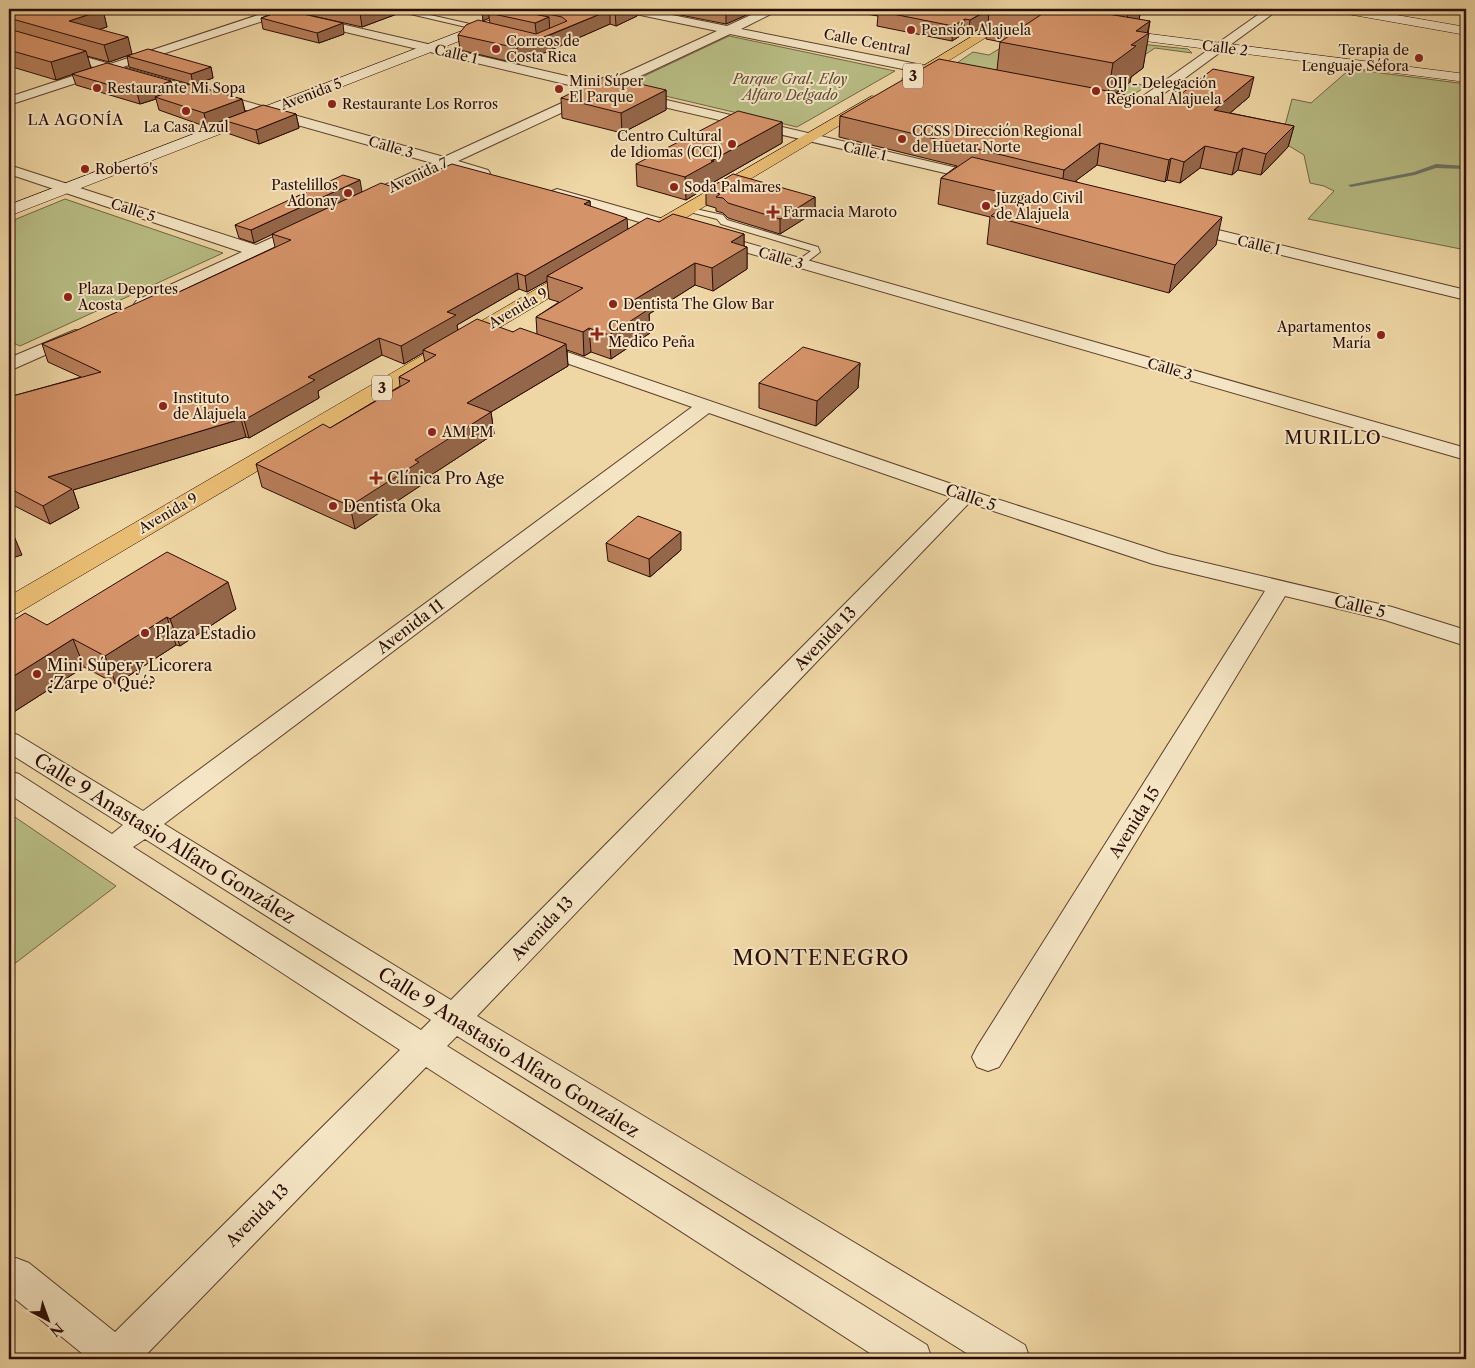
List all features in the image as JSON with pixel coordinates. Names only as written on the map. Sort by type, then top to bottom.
[{"type":"main road","name":"3","points":[[628,244],[924,70],[1026,14]]},
{"type":"main road","name":"Avenida 9","points":[[9,607],[594,264]]},
{"type":"street","name":"Calle 1","points":[[263,9],[282,10],[430,48],[998,182]]},
{"type":"street","name":"Avenida 5","points":[[9,211],[430,48],[507,23],[530,9]]},
{"type":"street","name":"Calle Central","points":[[626,9],[969,79]]},
{"type":"street","name":"Avenida 7","points":[[346,209],[773,9]]},
{"type":"street","points":[[1102,106],[1131,111],[1273,9]]},
{"type":"street","points":[[1342,9],[1466,31]]},
{"type":"street","points":[[9,101],[282,10]]},
{"type":"street","points":[[999,11],[1026,14]]},
{"type":"street","name":"Calle 2","points":[[1101,31],[1466,78]]},
{"type":"street","name":"Calle 3","points":[[9,39],[492,176]]},
{"type":"street","name":"Calle 5","points":[[9,169],[257,251]]},
{"type":"street","name":"Calle 3","points":[[539,189],[1466,454]]},
{"type":"street","points":[[132,309],[319,221]]},
{"type":"street","name":"Calle 1","points":[[1170,223],[1466,295]]},
{"type":"street","name":"Calle 5","points":[[483,328],[964,495],[1160,559],[1392,614],[1466,638]]},
{"type":"street","points":[[9,366],[87,329]]},
{"type":"street","name":"Avenida 11","points":[[114,848],[706,406]]},
{"type":"street","name":"Avenida 13","points":[[118,1358],[454,1018],[964,495]]},
{"type":"street","name":"Avenida 15","points":[[988,1058],[1279,587]]},
{"type":"street","name":"Calle 9 Anastasio Alfaro González","points":[[9,741],[454,1018],[1012,1359]]},
{"type":"street","name":"Calle 9 Anastasio Alfaro González","points":[[9,781],[423,1048],[913,1359]]},
{"type":"street","points":[[9,1276],[16,1276],[118,1358]]},
{"type":"lane","points":[[408,12],[480,32]]},
{"type":"lane","points":[[689,209],[720,218],[724,222],[815,249],[816,252],[800,263]]},
{"type":"green space","points":[[1027,32],[1188,49],[1192,53],[1155,48],[1143,56],[1108,99],[1130,82],[1147,86],[1121,102],[951,67],[973,52],[989,55]]},
{"type":"green space","name":"Parque Gral. Eloy Alfaro Delgado","points":[[729,36],[895,71],[797,127],[623,86]]},
{"type":"green space","points":[[1350,69],[1466,84],[1466,250],[1308,219],[1334,191],[1324,186],[1310,183],[1304,155],[1281,141],[1292,99],[1311,103]]},
{"type":"green space","name":"Plaza Deportes Acosta","points":[[65,199],[223,253],[20,346],[9,341],[9,222]]},
{"type":"green space","points":[[9,813],[116,886],[9,968]]},
{"type":"building","points":[[9,9],[103,10],[69,21],[128,37],[104,45],[9,18]]},
{"type":"building","points":[[281,9],[343,23],[317,33],[261,18],[270,15],[266,14]]},
{"type":"building","points":[[343,9],[370,9],[360,13]]},
{"type":"building","points":[[499,9],[549,17],[535,23],[489,13]]},
{"type":"building","points":[[525,9],[620,9],[610,10],[517,48],[458,35],[466,25],[478,20],[536,34],[567,21],[562,17]]},
{"type":"building","points":[[883,9],[989,9],[970,20],[965,19],[953,26],[878,11]]},
{"type":"building","points":[[1011,9],[1109,9],[1102,13],[1150,21],[1136,31],[1149,33],[1131,45],[1136,46],[1113,63],[1000,42],[1042,14]]},
{"type":"building","points":[[1116,9],[1136,9],[1128,14],[1115,12]]},
{"type":"building","points":[[9,29],[86,51],[51,62],[9,50]]},
{"type":"building","points":[[148,49],[211,67],[191,74],[127,56]]},
{"type":"building","points":[[939,59],[1098,89],[1167,105],[1213,69],[1254,77],[1214,110],[1294,126],[1266,154],[1243,148],[1237,153],[1205,146],[1184,162],[1100,143],[1064,170],[840,116]]},
{"type":"building","points":[[107,63],[171,81],[137,93],[72,74]]},
{"type":"building","points":[[606,76],[666,90],[621,113],[561,98]]},
{"type":"building","points":[[190,84],[242,99],[204,113],[155,97]]},
{"type":"building","points":[[263,105],[296,114],[256,130],[223,120]]},
{"type":"building","points":[[738,111],[782,122],[685,177],[636,164]]},
{"type":"building","points":[[972,157],[1222,217],[1175,265],[991,216],[1017,196],[941,178]]},
{"type":"building","name":"Instituto de Alajuela","points":[[452,164],[590,201],[584,204],[627,218],[525,276],[517,273],[447,312],[456,315],[401,346],[379,338],[308,377],[315,380],[244,420],[241,419],[48,477],[72,489],[43,506],[9,488],[9,397],[101,372],[42,344],[170,288],[179,292],[291,240],[272,234],[381,183],[396,188]]},
{"type":"building","points":[[733,174],[815,197],[780,219],[728,203],[723,198],[716,197],[720,194],[706,190]]},
{"type":"building","points":[[343,175],[360,180],[251,230],[235,225]]},
{"type":"building","points":[[673,214],[744,234],[731,242],[747,247],[712,268],[695,263],[629,303],[649,309],[609,335],[589,328],[583,332],[536,317],[583,288],[547,276],[647,218],[659,222]]},
{"type":"building","points":[[477,319],[513,332],[520,328],[566,344],[467,403],[491,412],[415,460],[419,462],[350,506],[256,464],[323,424],[330,428],[410,381],[399,377],[436,355],[423,350]]},
{"type":"building","points":[[803,347],[860,363],[817,401],[759,383]]},
{"type":"building","points":[[638,516],[681,532],[649,559],[606,543]]},
{"type":"building","points":[[9,525],[14,536],[9,537]]},
{"type":"building","points":[[167,552],[228,582],[170,619],[167,617],[105,656],[73,639],[9,679],[9,623],[25,613],[47,625]]},
{"type":"waterway","points":[[1351,185],[1415,173],[1436,166],[1466,168]]},
{"type":"place","name":"Pensión Alajuela","points":[[911,30]]},
{"type":"place","name":"Correos de Costa Rica","points":[[496,49]]},
{"type":"place","name":"Terapia de Lenguaje Séfora","points":[[1419,58]]},
{"type":"place","name":"Restaurante Mi Sopa","points":[[97,88]]},
{"type":"place","name":"Mini Súper El Parque","points":[[559,89]]},
{"type":"place","name":"OIJ - Delegación Regional Alajuela","points":[[1096,91]]},
{"type":"place","name":"Restaurante Los Rorros","points":[[332,104]]},
{"type":"place","name":"La Casa Azul","points":[[186,111]]},
{"type":"place","name":"CCSS Dirección Regional de Huetar Norte","points":[[902,139]]},
{"type":"place","name":"Centro Cultural de Idiomas (CCI)","points":[[732,144]]},
{"type":"place","name":"Roberto's","points":[[85,169]]},
{"type":"place","name":"Soda Palmares","points":[[674,187]]},
{"type":"place","name":"Pastelillos Adonay","points":[[348,193]]},
{"type":"place","name":"Juzgado Civil de Alajuela","points":[[986,206]]},
{"type":"place","name":"Farmacia Maroto","points":[[773,212]]},
{"type":"place","name":"Plaza Deportes Acosta","points":[[68,297]]},
{"type":"place","name":"Dentista The Glow Bar","points":[[613,304]]},
{"type":"place","name":"Centro Medico Peña","points":[[597,334]]},
{"type":"place","name":"Apartamentos María","points":[[1381,335]]},
{"type":"place","name":"Instituto de Alajuela","points":[[163,406]]},
{"type":"place","name":"AM PM","points":[[432,432]]},
{"type":"place","name":"Clínica Pro Age","points":[[376,478]]},
{"type":"place","name":"Dentista Oka","points":[[333,506]]},
{"type":"place","name":"Plaza Estadio","points":[[145,633]]},
{"type":"place","name":"Mini Súper y Licorera ¿Zarpe o Qué?","points":[[37,674]]},
{"type":"district","name":"LA AGONÍA","points":[[76,120]]},
{"type":"district","name":"MURILLO","points":[[1333,438]]},
{"type":"district","name":"MONTENEGRO","points":[[821,958]]}]
